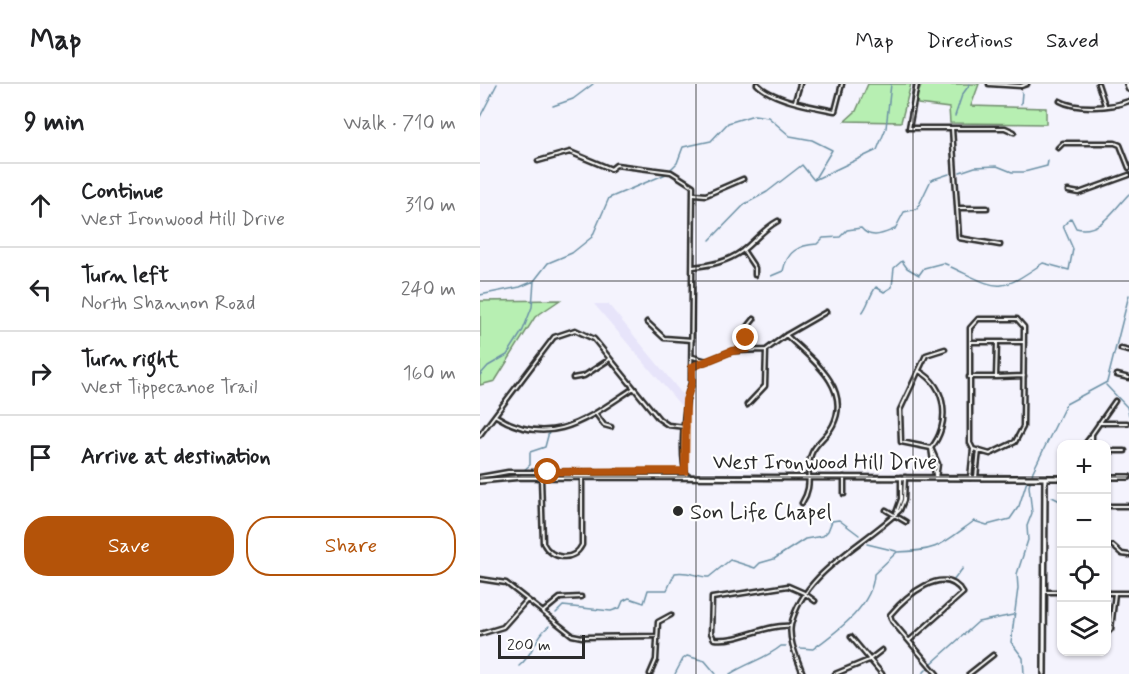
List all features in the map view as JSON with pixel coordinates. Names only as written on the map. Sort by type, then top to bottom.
[{"type":"main road","points":[[1127,84],[1129,89]]},
{"type":"street","points":[[757,84],[767,92],[795,102],[836,111],[842,84]]},
{"type":"street","points":[[795,102],[800,84]]},
{"type":"street","points":[[917,84],[909,128],[1005,128],[1014,132]]},
{"type":"street","points":[[989,84],[1021,86],[1026,84]]},
{"type":"street","points":[[1098,84],[1105,105]]},
{"type":"street","points":[[1060,101],[1068,105],[1105,105],[1129,101]]},
{"type":"street","points":[[952,128],[952,160],[959,238],[1000,245]]},
{"type":"street","points":[[1058,148],[1063,142],[1115,142],[1120,145],[1129,168]]},
{"type":"street","points":[[537,161],[570,152],[611,169],[616,165],[671,172],[693,186],[692,383],[686,400],[685,471],[687,477]]},
{"type":"street","points":[[1068,191],[1079,193],[1129,175]]},
{"type":"street","points":[[694,194],[706,195],[743,179]]},
{"type":"street","points":[[958,208],[987,208]]},
{"type":"street","points":[[693,267],[715,264],[743,250],[763,229],[778,221]]},
{"type":"street","points":[[743,250],[755,268],[754,275]]},
{"type":"street","points":[[692,367],[747,349],[766,350],[786,335],[826,312]]},
{"type":"street","points":[[747,349],[746,329],[754,319]]},
{"type":"street","points":[[978,319],[1017,320],[1024,327],[1024,342],[1023,427],[1015,442],[990,454],[974,448],[970,443],[970,328],[978,319]]},
{"type":"street","points":[[647,322],[664,338],[692,340]]},
{"type":"street","points":[[480,435],[546,345],[559,334],[575,330],[594,339],[668,425],[685,427]]},
{"type":"street","points":[[786,335],[828,377],[835,388],[837,415],[833,426],[812,453],[809,464],[809,492],[801,503]]},
{"type":"street","points":[[970,342],[1024,342]]},
{"type":"street","points":[[996,377],[997,342]]},
{"type":"street","points":[[931,447],[901,442],[900,410],[928,354],[945,349]]},
{"type":"street","points":[[1121,349],[1129,351]]},
{"type":"street","points":[[747,405],[765,386],[766,350]]},
{"type":"street","points":[[692,356],[707,361]]},
{"type":"street","points":[[573,378],[584,376],[610,359]]},
{"type":"street","points":[[919,371],[937,384],[942,397],[941,436],[931,447]]},
{"type":"street","points":[[1117,375],[1129,378]]},
{"type":"street","points":[[969,376],[1024,376]]},
{"type":"street","points":[[495,415],[511,426],[524,429],[570,428],[634,388]]},
{"type":"street","points":[[1088,440],[1115,401]]},
{"type":"street","points":[[595,413],[604,425],[611,427]]},
{"type":"street","points":[[1099,423],[1127,423]]},
{"type":"street","points":[[1092,434],[1092,440]]},
{"type":"street","points":[[931,447],[936,478]]},
{"type":"street","points":[[970,478],[974,448]]},
{"type":"street","points":[[976,478],[979,450]]},
{"type":"street","points":[[1111,451],[1125,451]]},
{"type":"street","name":"West Ironwood Hill Drive","points":[[480,477],[508,472],[685,471]]},
{"type":"street","points":[[541,477],[543,543],[548,552],[556,557],[572,554],[582,545],[582,477]]},
{"type":"street","name":"West Ironwood Hill Drive","points":[[480,482],[503,478],[541,477],[1057,478]]},
{"type":"street","points":[[844,477],[844,494]]},
{"type":"street","points":[[803,674],[794,647],[791,626],[806,595],[818,576],[895,515],[904,500],[903,477]]},
{"type":"street","points":[[1111,477],[1129,477]]},
{"type":"street","points":[[1044,674],[1045,478]]},
{"type":"street","points":[[1111,506],[1129,506]]},
{"type":"street","points":[[886,510],[906,522]]},
{"type":"street","points":[[1113,546],[1122,554],[1129,555]]},
{"type":"street","points":[[480,579],[506,583],[572,634],[582,637],[656,636]]},
{"type":"street","points":[[909,641],[964,593],[950,582],[930,582],[890,617],[909,641],[937,674]]},
{"type":"street","points":[[791,626],[772,626],[736,638],[711,638],[711,597],[765,592],[781,586],[793,588],[815,601]]},
{"type":"street","points":[[1045,592],[1057,592]]},
{"type":"street","points":[[1111,593],[1129,593]]},
{"type":"street","points":[[1111,620],[1115,593]]},
{"type":"street","points":[[543,612],[560,598],[581,597]]},
{"type":"street","points":[[480,634],[503,627],[527,600]]},
{"type":"street","points":[[650,674],[656,660],[658,622],[671,615]]},
{"type":"street","points":[[851,637],[882,674]]},
{"type":"street","points":[[835,674],[870,660],[882,650]]},
{"type":"street","points":[[969,674],[993,655]]},
{"type":"shaded area","points":[[594,304],[608,304],[683,395],[682,407]]},
{"type":"green space","points":[[868,84],[911,84],[901,122],[845,121],[856,111]]},
{"type":"green space","points":[[922,84],[979,84],[971,106],[1046,108],[1046,124],[950,123],[949,108],[918,104],[916,98]]},
{"type":"green space","points":[[560,300],[535,317],[495,381],[480,385],[480,301]]},
{"type":"waterway","points":[[480,117],[497,84]]},
{"type":"waterway","points":[[553,106],[573,99],[593,84]]},
{"type":"waterway","points":[[670,170],[677,163],[683,147],[711,141],[728,123],[754,115],[768,117],[790,136],[812,140],[832,150],[814,180],[877,150],[886,128],[891,84]]},
{"type":"waterway","points":[[955,116],[962,95],[970,84]]},
{"type":"waterway","points":[[1021,104],[1022,92]]},
{"type":"waterway","points":[[960,172],[975,167],[997,166],[1012,172],[1024,172],[1047,166],[1048,161]]},
{"type":"waterway","points":[[710,240],[745,204],[767,192],[802,165],[813,179]]},
{"type":"waterway","points":[[480,375],[488,366],[507,355],[523,330],[532,307],[534,281],[548,263],[572,253],[592,237],[609,198],[666,174]]},
{"type":"waterway","points":[[771,276],[783,271],[787,259],[794,251],[804,246],[817,244],[823,238],[840,237],[847,230],[861,228],[873,235],[895,229],[904,212],[917,209],[931,180],[949,174]]},
{"type":"waterway","points":[[951,267],[990,284],[998,285],[1016,280],[1043,263],[1069,270],[1073,249],[1063,226],[1071,218],[1076,228],[1085,229],[1100,224],[1129,194]]},
{"type":"waterway","points":[[862,313],[876,287],[884,292],[892,287],[894,268],[902,261],[907,268],[919,275],[924,268],[943,263],[948,265]]},
{"type":"waterway","points":[[480,295],[520,287],[534,281]]},
{"type":"waterway","points":[[1024,674],[1023,658],[1011,642],[1018,588],[1017,574],[1028,540],[1027,526],[1032,513],[1029,486],[1033,471],[1066,404],[1107,382],[1129,295]]},
{"type":"waterway","points":[[1106,385],[1127,407],[1129,415]]},
{"type":"waterway","points":[[524,470],[530,465],[530,452],[545,447],[549,432]]},
{"type":"waterway","points":[[800,648],[813,649],[852,617],[867,597],[874,574],[897,552],[922,550],[939,545],[974,521],[987,525],[1010,519],[1019,506],[1028,478]]},
{"type":"waterway","points":[[1052,497],[1057,500]]},
{"type":"waterway","points":[[556,613],[563,606],[611,611],[620,608],[623,601],[629,598],[644,603],[648,590],[667,590],[675,573],[683,572],[709,577],[730,560],[755,568],[760,563],[774,559],[805,539],[823,536],[832,521],[839,520],[859,535]]},
{"type":"waterway","points":[[867,544],[896,551]]},
{"type":"waterway","points":[[953,581],[963,568]]},
{"type":"waterway","points":[[931,664],[978,622],[1013,615]]},
{"type":"waterway","points":[[519,666],[549,626]]},
{"type":"waterway","points":[[730,674],[781,646],[786,646]]},
{"type":"waterway","points":[[675,674],[687,656],[705,661],[716,674]]},
{"type":"waterway","points":[[922,674],[928,668]]},
{"type":"place","name":"Son Life Chapel","points":[[678,511]]},
{"type":"route","points":[[548,472],[685,471],[686,400],[692,383],[692,367],[732,351],[747,349],[746,338]]}]
